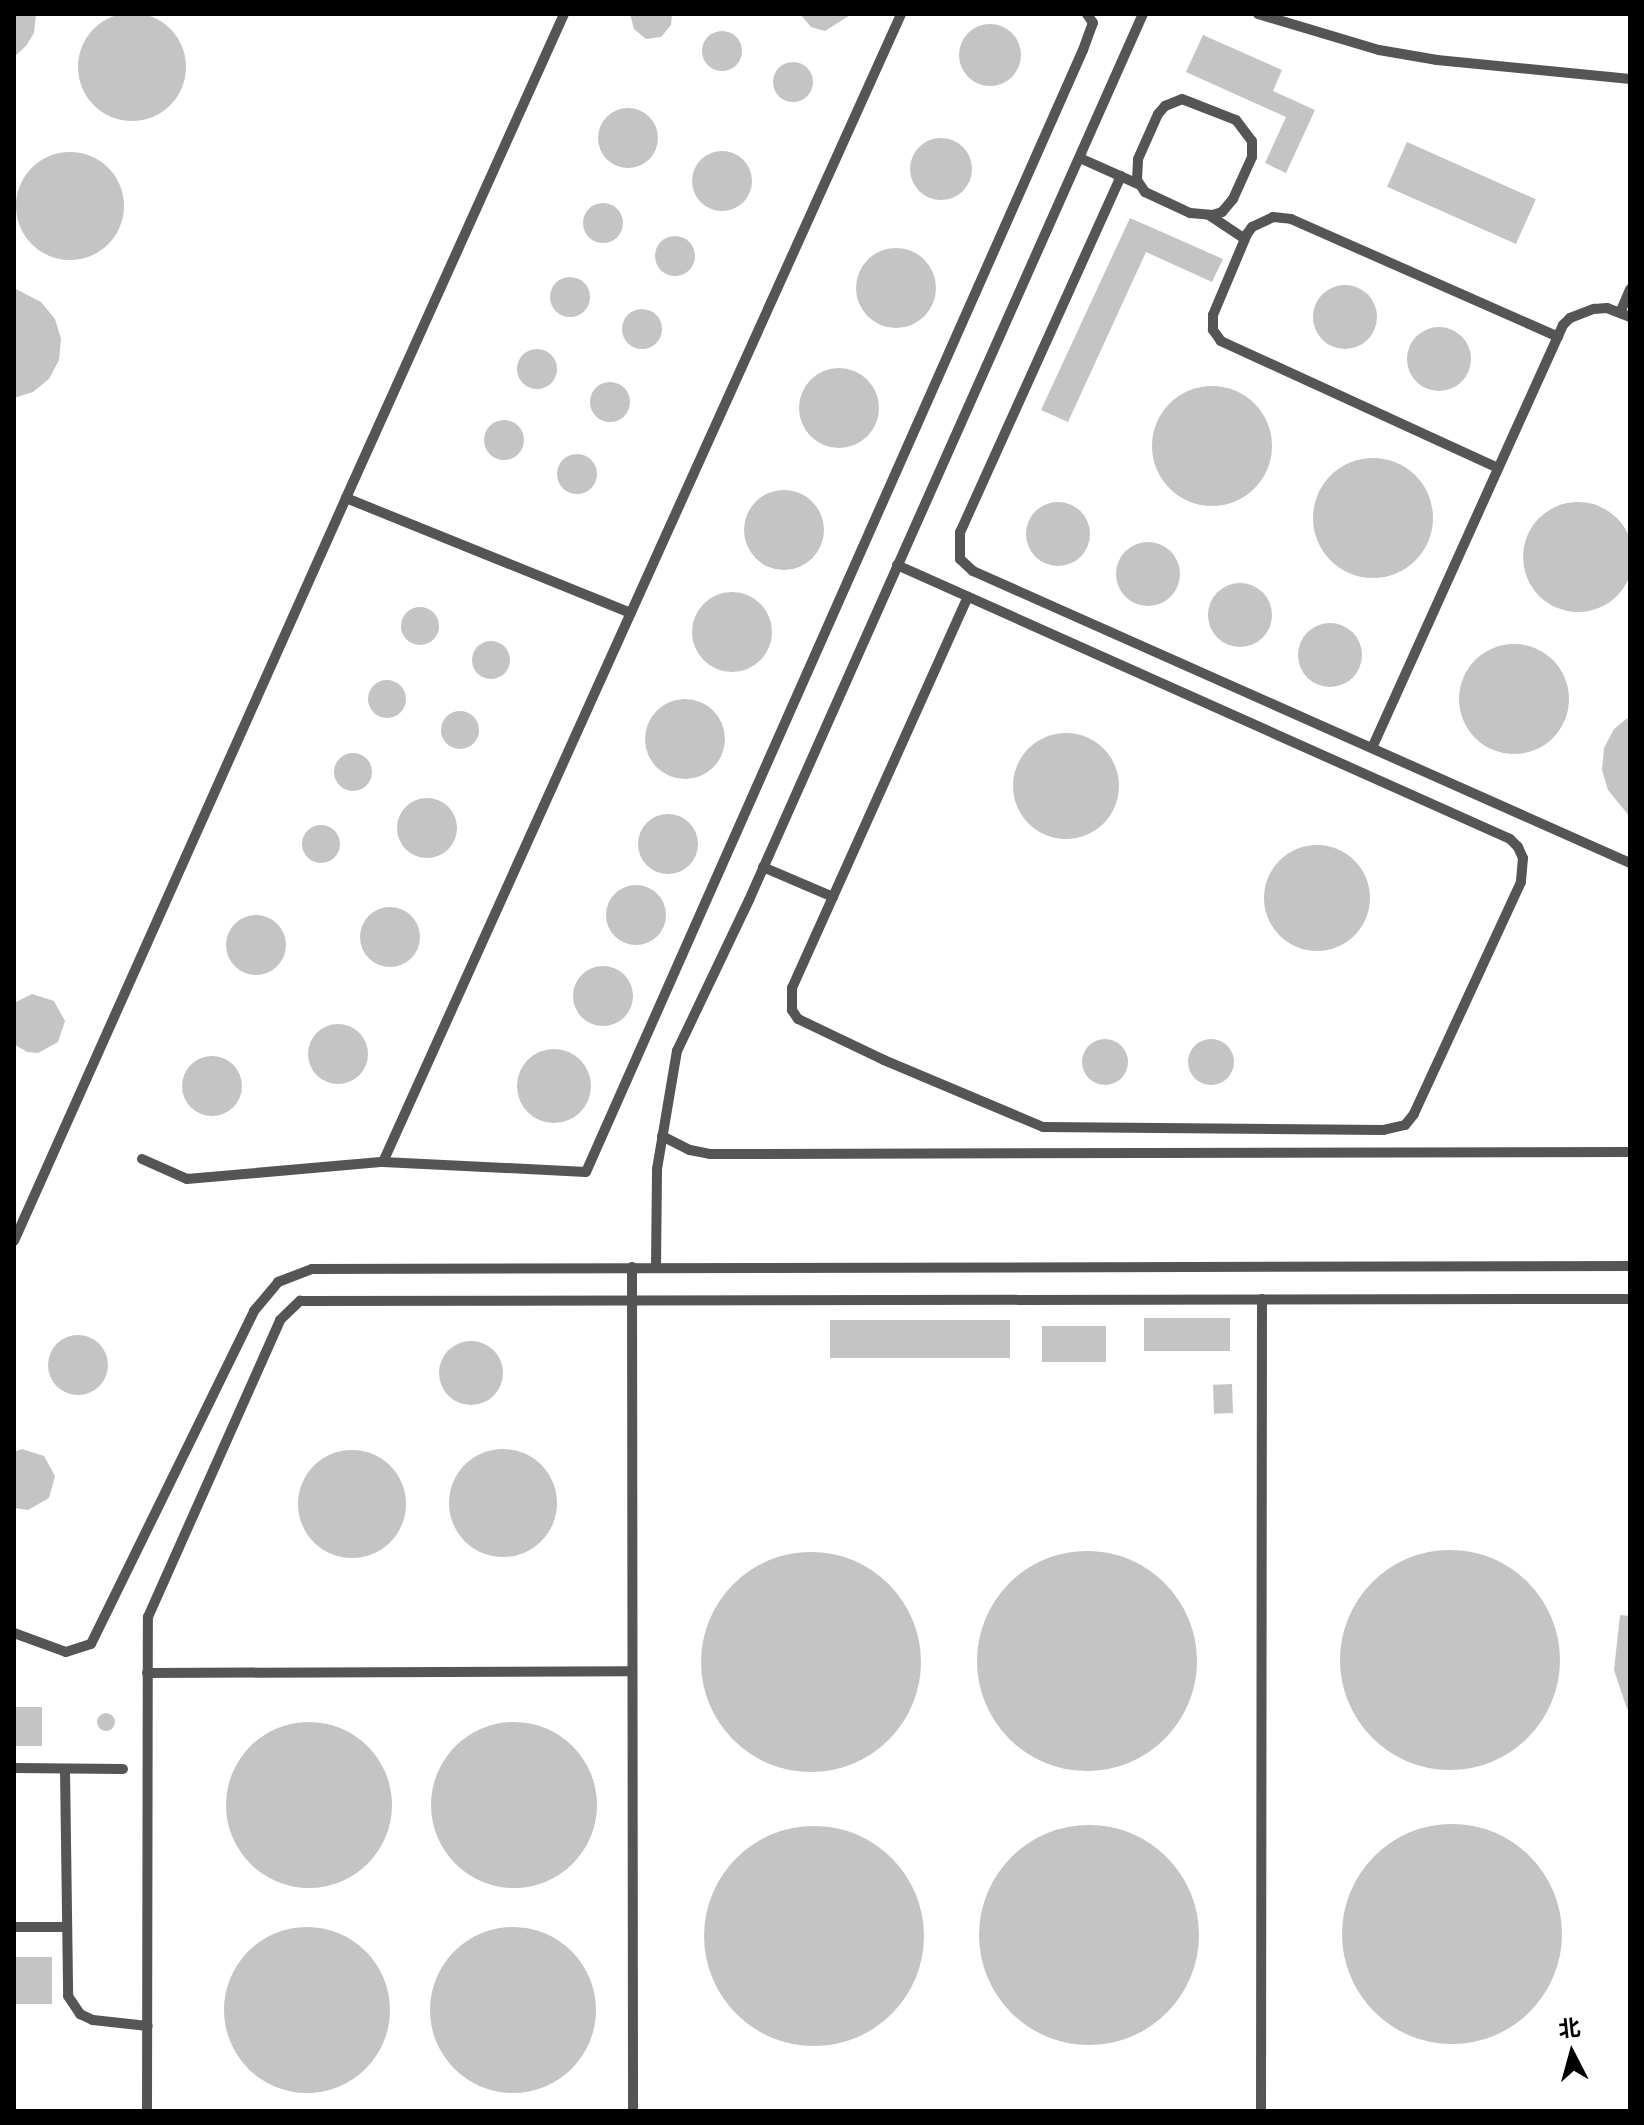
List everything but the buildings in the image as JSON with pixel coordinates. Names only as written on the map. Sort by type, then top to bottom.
[{"type":"lane","points":[[14,1241],[564,14]]},
{"type":"lane","points":[[383,1162],[901,14]]},
{"type":"lane","points":[[142,1159],[187,1179],[383,1162],[586,1172],[1083,50],[1093,23],[1087,14]]},
{"type":"lane","points":[[656,1267],[657,1169],[677,1051],[1082,159],[1143,14]]},
{"type":"lane","points":[[1258,14],[1379,50],[1437,60],[1630,79]]},
{"type":"lane","points":[[1138,184],[1138,159],[1158,114],[1173,101],[1191,101],[1236,120],[1246,131],[1254,150],[1229,206],[1209,215]]},
{"type":"lane","points":[[1082,159],[1138,184],[1145,192],[1190,213],[1209,215],[1245,239]]},
{"type":"lane","points":[[1121,176],[960,532],[960,559],[973,571],[1630,863]]},
{"type":"lane","points":[[1498,468],[1221,341],[1213,330],[1213,315],[1245,239],[1252,227],[1261,221],[1281,217],[1291,219],[1558,337]]},
{"type":"lane","points":[[1372,748],[1558,337],[1570,318],[1581,312],[1607,308],[1625,315],[1630,289]]},
{"type":"lane","points":[[346,498],[631,613]]},
{"type":"lane","points":[[897,565],[1510,839],[1523,858],[1521,882],[1414,1114],[1405,1125],[1384,1130],[1056,1129],[1024,1122],[798,1019],[792,1010],[792,988],[968,597]]},
{"type":"lane","points":[[763,867],[833,897]]},
{"type":"lane","points":[[662,1136],[690,1150],[710,1154],[1630,1152]]},
{"type":"lane","points":[[14,1633],[66,1652],[91,1644],[254,1311],[278,1282],[312,1269],[1630,1266]]},
{"type":"lane","points":[[632,1267],[633,2111]]},
{"type":"lane","points":[[147,2111],[147,1633],[152,1603],[280,1320],[293,1305],[309,1299],[1630,1299]]},
{"type":"lane","points":[[1261,2111],[1262,1299]]},
{"type":"lane","points":[[147,1673],[632,1671]]},
{"type":"lane","points":[[14,1768],[123,1769]]},
{"type":"lane","points":[[65,1769],[68,1996],[71,2006],[93,2020],[148,2026]]},
{"type":"lane","points":[[14,1927],[67,1927]]}]
